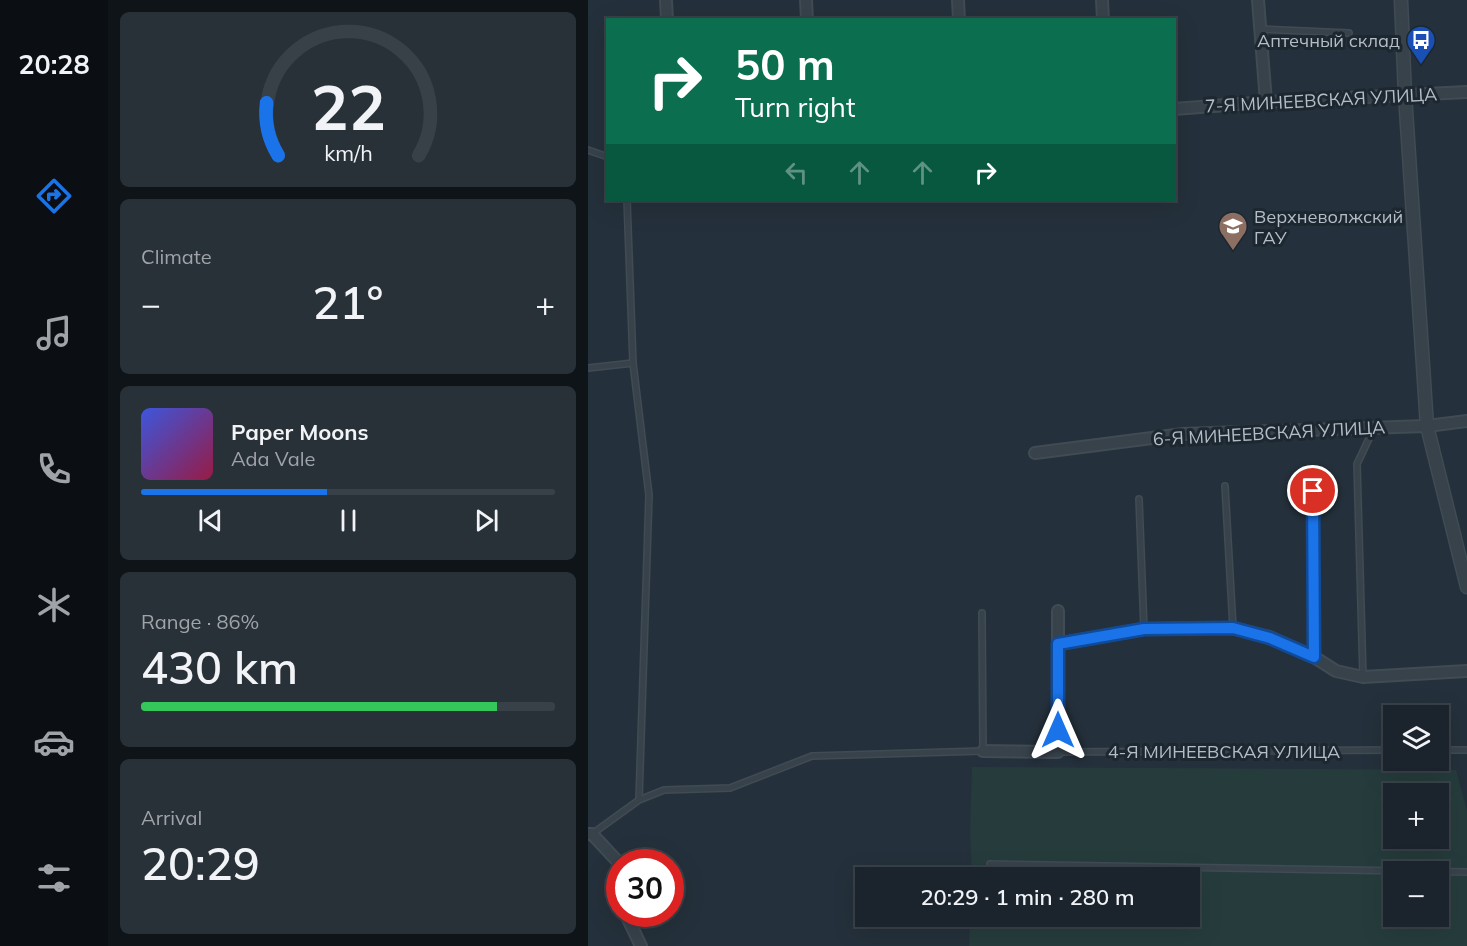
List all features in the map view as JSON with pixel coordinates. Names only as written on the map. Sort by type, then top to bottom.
[{"type":"street","points":[[666,0],[667,18]]},
{"type":"street","points":[[806,0],[807,18]]},
{"type":"street","points":[[958,0],[959,18]]},
{"type":"street","points":[[1102,0],[1103,18]]},
{"type":"street","points":[[1258,0],[1266,102]]},
{"type":"street","points":[[1401,0],[1405,95],[1428,426],[1467,586]]},
{"type":"street","name":"7-Я МИНЕЕВСКАЯ УЛИЦА","points":[[1176,108],[1467,92]]},
{"type":"street","name":"6-Я МИНЕЕВСКАЯ УЛИЦА","points":[[1035,453],[1183,434],[1428,426],[1467,421]]},
{"type":"street","points":[[1058,611],[1058,752]]},
{"type":"street","points":[[1058,644],[1144,629],[1233,628],[1270,638],[1314,657],[1336,671],[1363,676],[1467,671]]},
{"type":"street","name":"4-Я МИНЕЕВСКАЯ УЛИЦА","points":[[982,752],[1058,752]]},
{"type":"street","points":[[590,834],[606,850]]},
{"type":"street","points":[[632,927],[641,946]]},
{"type":"lane","points":[[1259,29],[1349,33]]},
{"type":"lane","points":[[588,150],[606,156]]},
{"type":"lane","points":[[627,201],[633,363],[649,495],[639,800]]},
{"type":"lane","points":[[588,368],[633,363]]},
{"type":"lane","points":[[1363,676],[1357,464],[1374,428]]},
{"type":"lane","points":[[1225,486],[1233,628]]},
{"type":"lane","points":[[1313,491],[1314,657]]},
{"type":"lane","points":[[1139,499],[1144,629]]},
{"type":"lane","points":[[590,834],[639,800],[664,790],[730,788],[812,756],[982,752],[982,613]]},
{"type":"lane","name":"4-Я МИНЕЕВСКАЯ УЛИЦА","points":[[1058,752],[1383,750]]},
{"type":"lane","points":[[1449,750],[1467,750]]},
{"type":"lane","points":[[990,864],[1467,872]]},
{"type":"green space","points":[[972,767],[1456,770],[1467,811],[1467,946],[969,946],[970,927],[1200,927],[1200,867],[972,867]]},
{"type":"place","name":"Аптечный склад","points":[[1421,66]]},
{"type":"place","name":"Верхневолжский ГАУ","points":[[1233,252]]},
{"type":"route","points":[[1058,730],[1058,644],[1144,629],[1233,628],[1270,638],[1314,657],[1313,491]]}]
